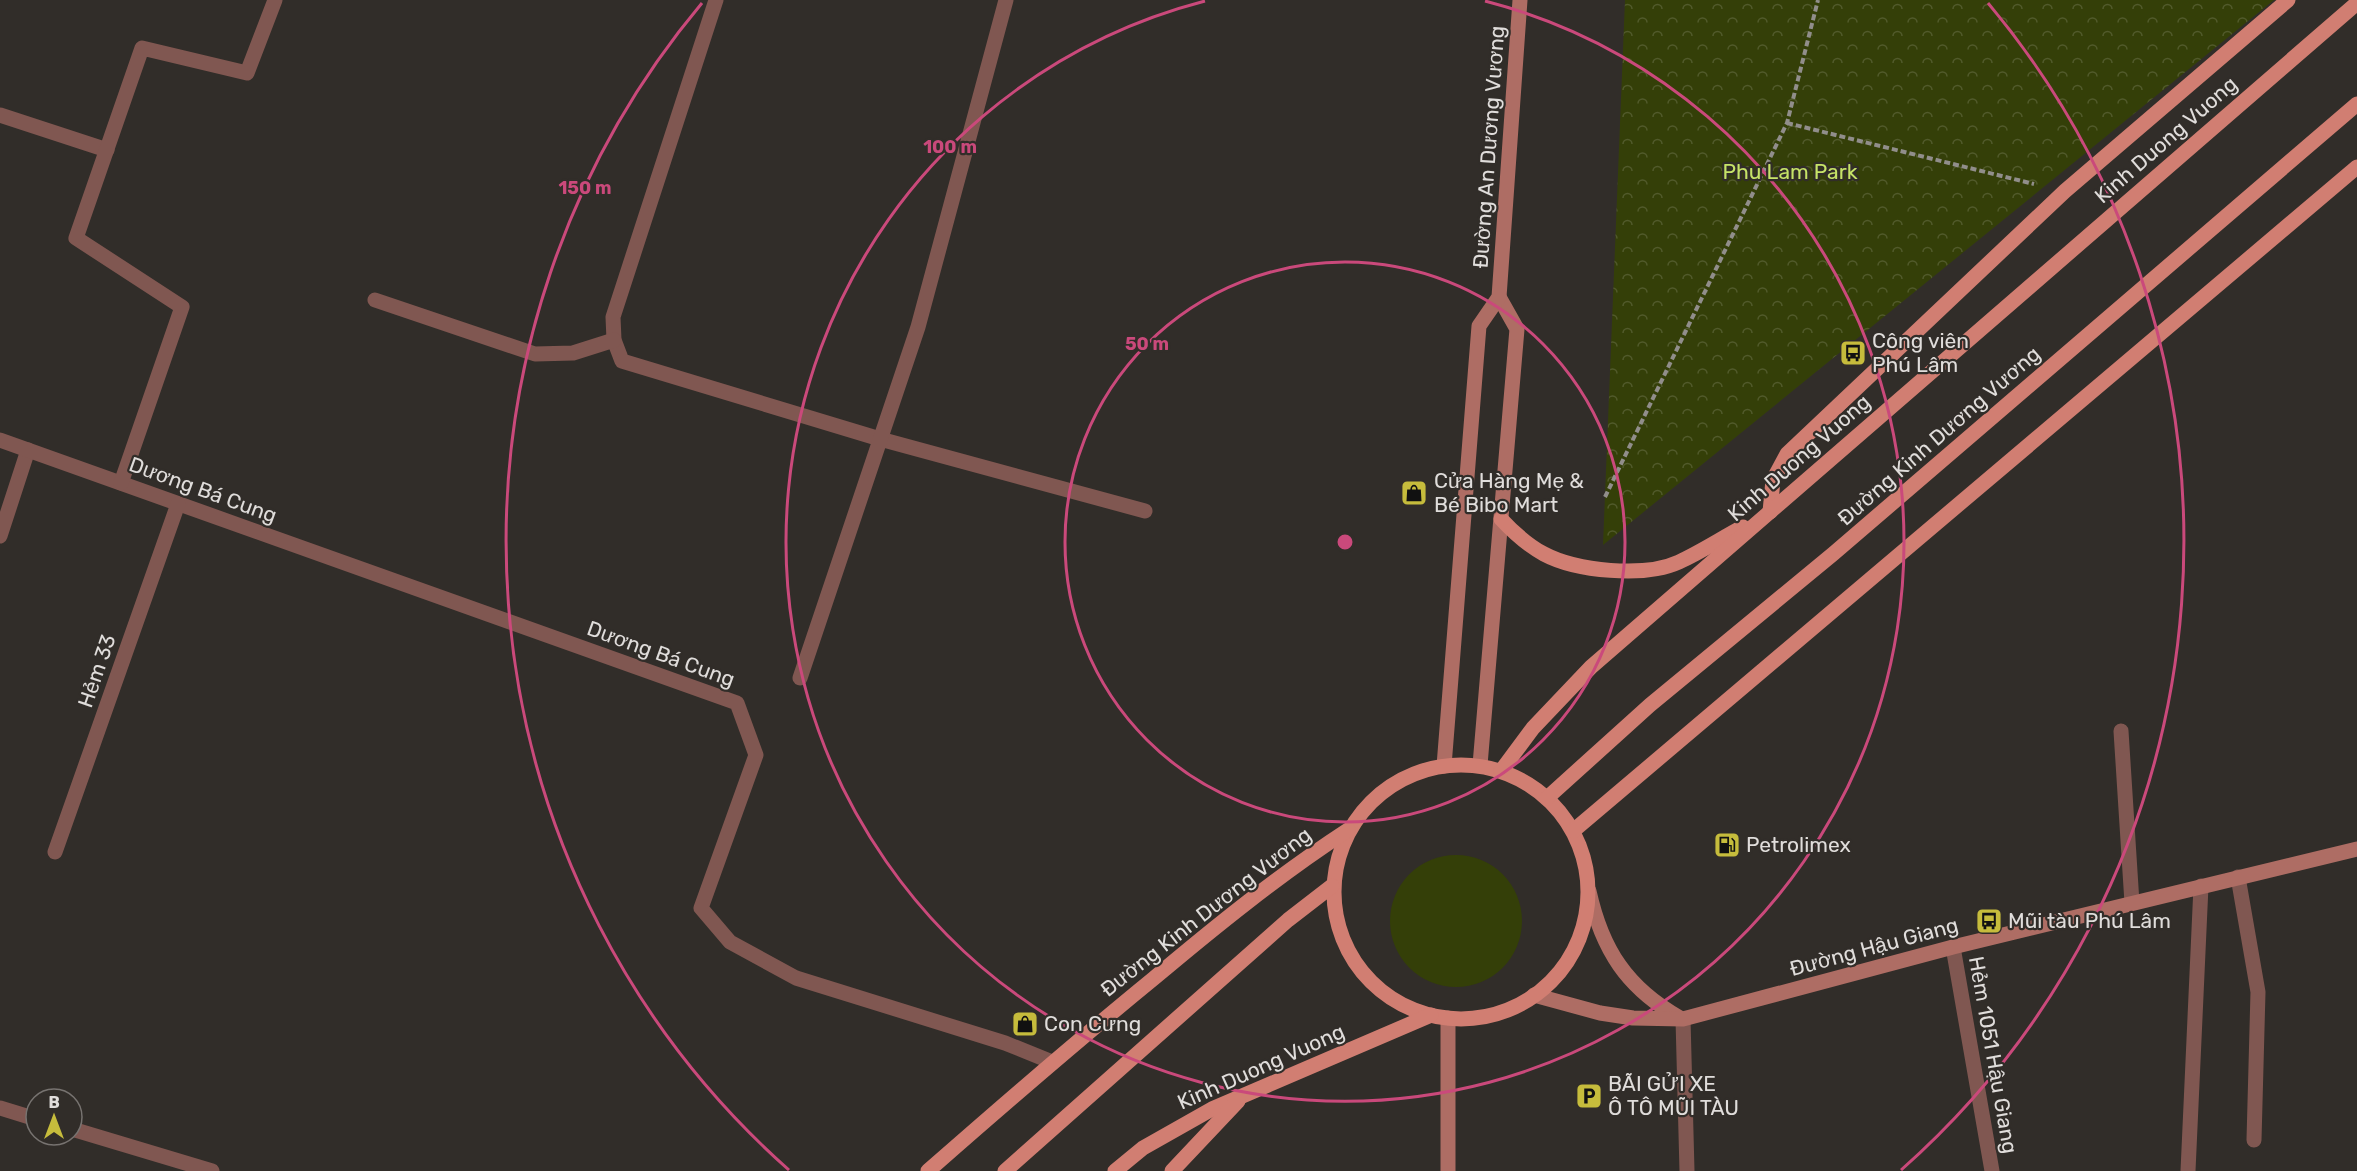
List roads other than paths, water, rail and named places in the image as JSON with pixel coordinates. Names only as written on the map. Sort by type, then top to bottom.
[{"type":"main road","name":"Đường An Dương Vương","points":[[1444,766],[1479,326],[1499,297],[1520,0]]},
{"type":"main road","points":[[1501,519],[1520,538],[1544,554],[1585,567],[1628,570],[1658,568],[1677,563],[1770,512],[1773,480],[1787,454],[2065,191],[2288,0]]},
{"type":"main road","name":"Kinh Duong Vuong","points":[[1501,771],[1533,728],[1591,667],[2357,3]]},
{"type":"main road","name":"Đường Kinh Dương Vương","points":[[1547,798],[1658,698],[1833,554],[2357,104]]},
{"type":"main road","points":[[1573,831],[2357,168]]},
{"type":"main road","name":"Đường An Dương Vương","points":[[1480,765],[1517,329],[1499,297]]},
{"type":"main road","points":[[1589,891],[1585,921],[1575,950],[1552,981],[1515,1006],[1494,1014],[1479,1018],[1448,1018],[1416,1011],[1387,996],[1366,977],[1349,954],[1338,927],[1332,886],[1340,851],[1348,830],[1362,806],[1384,790],[1419,772],[1444,766],[1480,765],[1501,771],[1524,781],[1547,798],[1566,819],[1584,860],[1598,927],[1605,943],[1620,968],[1638,988],[1659,1006],[1683,1019]]},
{"type":"main road","name":"Đường Kinh Dương Vương","points":[[928,1171],[1052,1062],[1269,884],[1348,830]]},
{"type":"main road","name":"Đường Hậu Giang","points":[[1534,995],[1600,1013],[1633,1018],[1683,1019],[1953,947],[2357,849]]},
{"type":"main road","points":[[1005,1171],[1288,920],[1332,886]]},
{"type":"main road","name":"Kinh Duong Vuong","points":[[1114,1171],[1143,1148],[1179,1126],[1431,1015]]},
{"type":"main road","points":[[1448,1018],[1448,1171]]},
{"type":"main road","points":[[1172,1171],[1241,1097]]},
{"type":"street","points":[[121,483],[182,307],[76,238],[142,48],[247,73],[275,0]]},
{"type":"street","points":[[717,0],[613,318],[614,340],[622,361],[880,439],[1145,511]]},
{"type":"street","points":[[800,678],[918,327],[1006,0]]},
{"type":"street","points":[[0,115],[107,150]]},
{"type":"street","points":[[375,300],[535,354],[573,353],[614,340]]},
{"type":"street","name":"Dương Bá Cung","points":[[0,440],[737,703],[756,755],[701,908],[730,942],[796,978],[1005,1043],[1052,1062]]},
{"type":"street","points":[[0,536],[28,450]]},
{"type":"street","name":"Hẻm 33","points":[[55,852],[178,504]]},
{"type":"street","points":[[2121,731],[2132,903]]},
{"type":"street","points":[[2238,877],[2258,992],[2254,1140]]},
{"type":"street","points":[[2188,1171],[2201,886]]},
{"type":"street","name":"Hẻm 1051 Hậu Giang","points":[[1953,947],[1992,1171]]},
{"type":"street","points":[[1683,1019],[1687,1171]]},
{"type":"street","points":[[0,1108],[24,1115]]},
{"type":"street","points":[[84,1133],[212,1171]]},
{"type":"place","name":"Công viên Phú Lâm","points":[[1853,353]]},
{"type":"place","name":"Cửa Hàng Mẹ & Bé Bibo Mart","points":[[1414,493]]},
{"type":"place","name":"Petrolimex","points":[[1727,845]]},
{"type":"place","name":"Mũi tàu Phú Lâm","points":[[1989,921]]},
{"type":"place","name":"Con Cưng","points":[[1025,1024]]},
{"type":"place","name":"BÃI GỬI XE Ô TÔ MŨI TÀU","points":[[1589,1096]]},
{"type":"park label","name":"Phu Lam Park","points":[[1790,172]]}]
